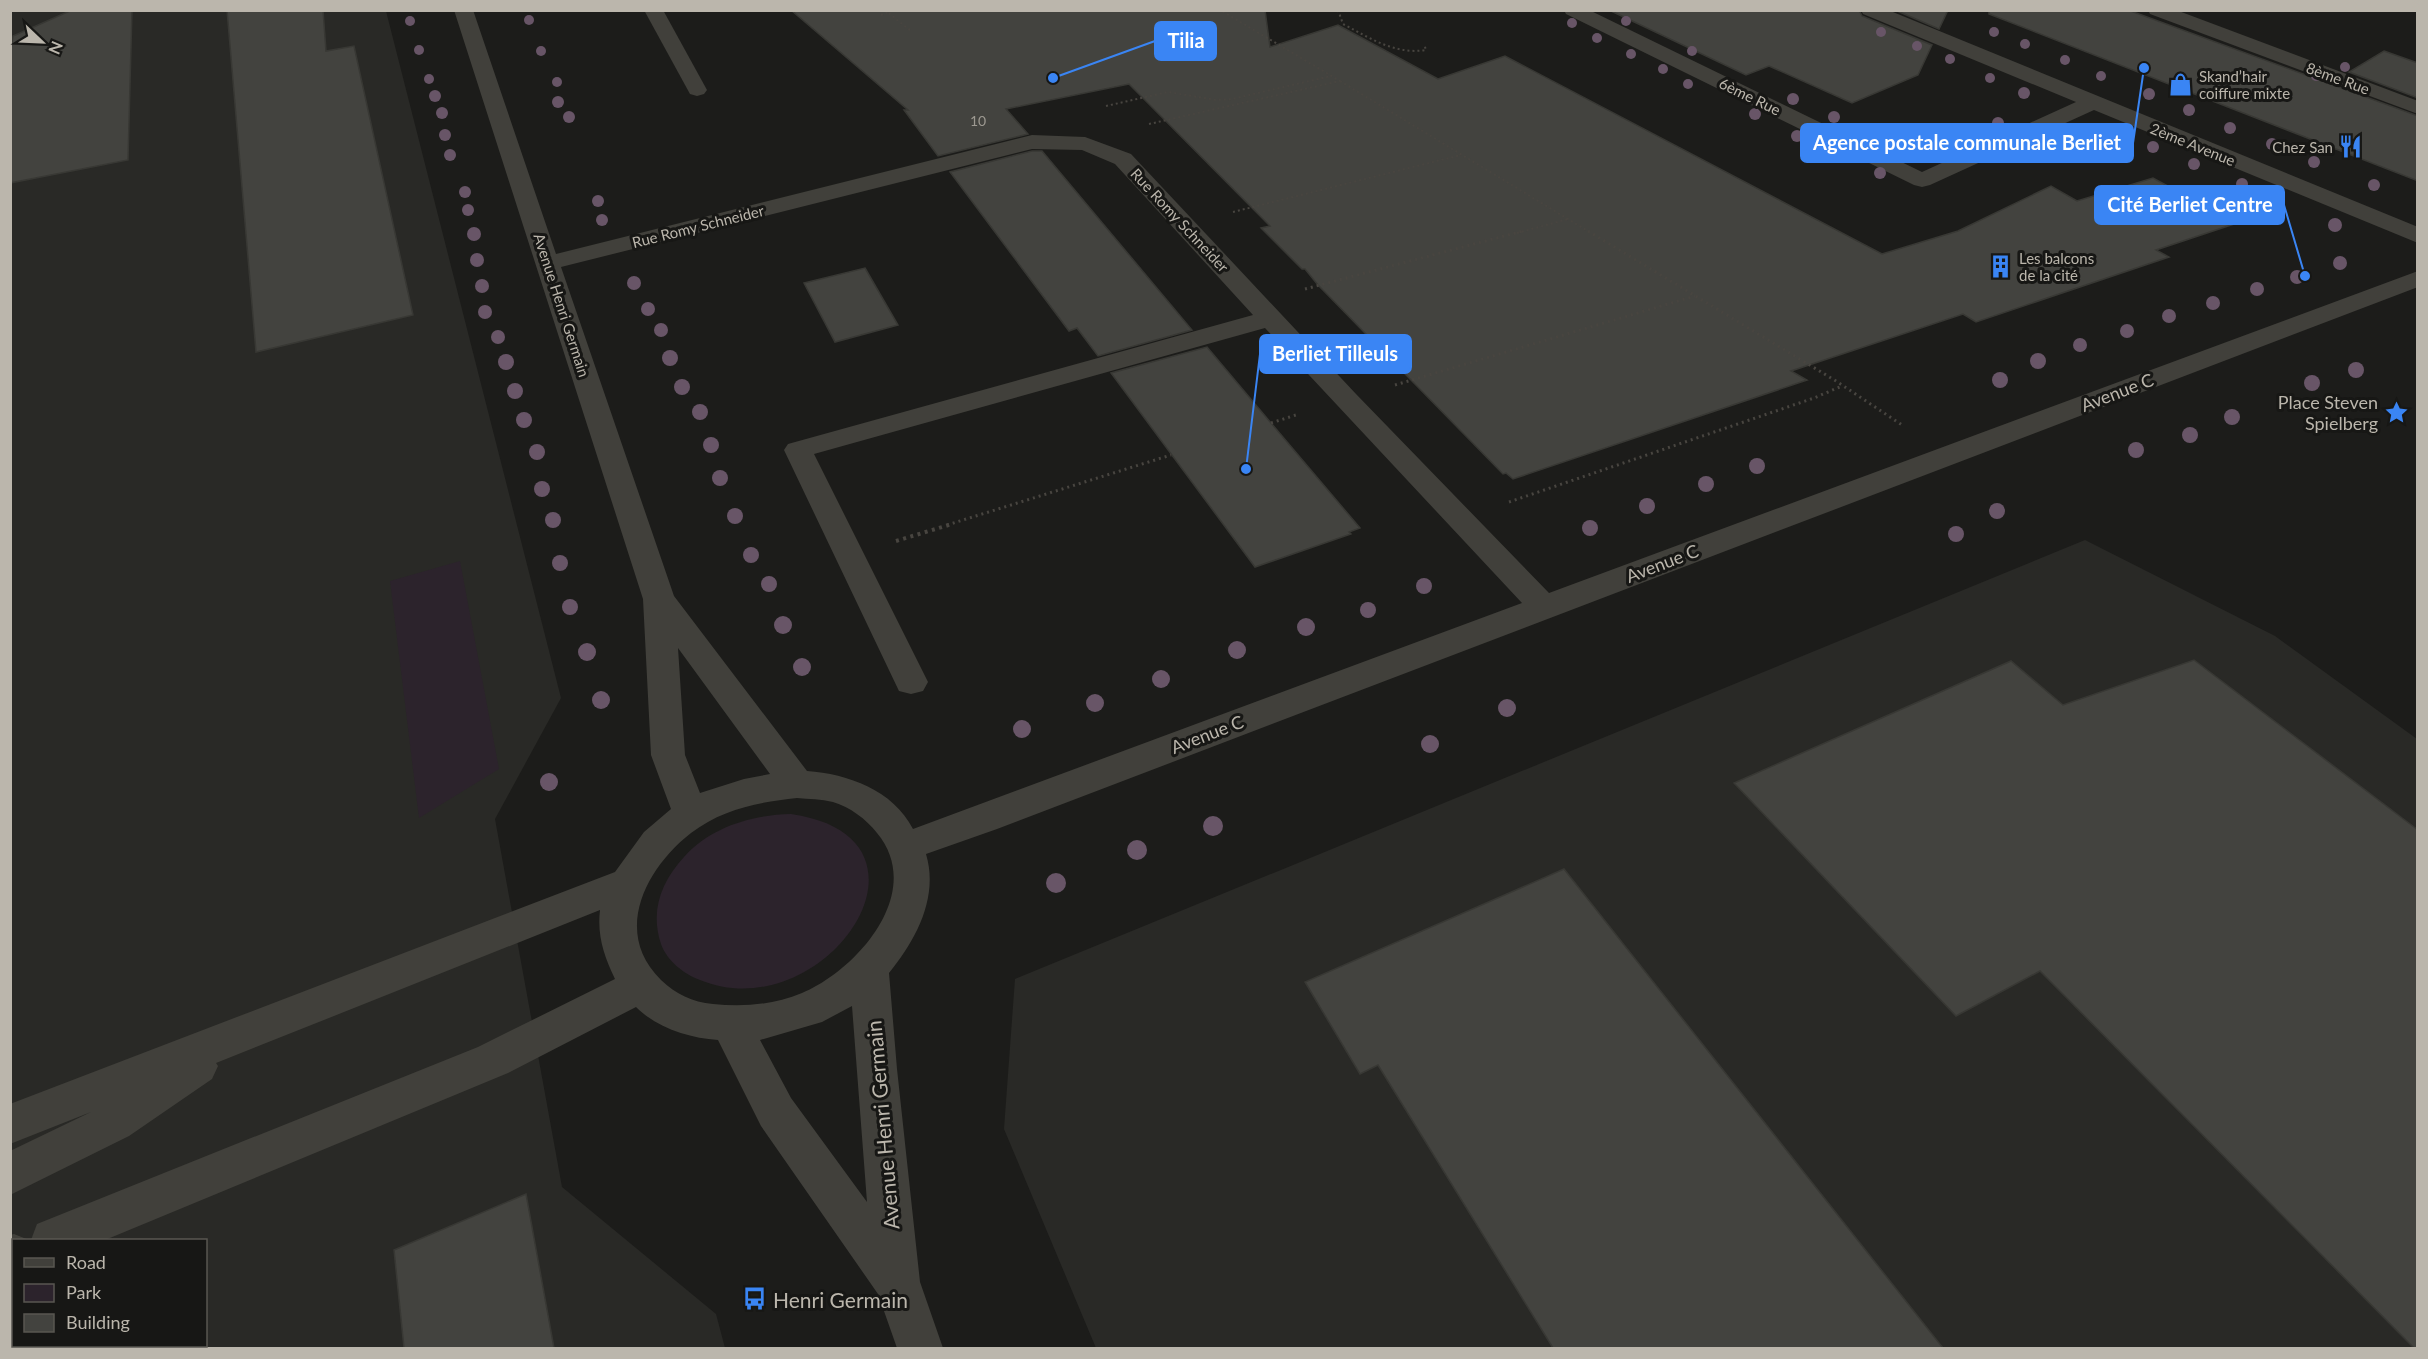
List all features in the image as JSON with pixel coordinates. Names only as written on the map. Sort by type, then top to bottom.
[{"type":"street","name":"Avenue Henri Germain","points":[[464,10],[659,599],[668,755],[691,815]]},
{"type":"street","points":[[653,10],[698,90]]},
{"type":"street","name":"6ème Rue","points":[[1573,10],[1922,180],[2091,103]]},
{"type":"street","name":"2ème Avenue","points":[[1870,10],[2418,236]]},
{"type":"street","name":"8ème Rue","points":[[2157,10],[2418,108]]},
{"type":"street","name":"Rue Romy Schneider","points":[[549,263],[1032,142],[1085,144],[1123,159],[1346,400],[1544,607]]},
{"type":"street","name":"Avenue C","points":[[906,846],[2418,278]]},
{"type":"street","points":[[912,682],[798,450],[1264,310]]},
{"type":"street","name":"Avenue Henri Germain","points":[[659,599],[797,784]]},
{"type":"street","points":[[797,784],[833,788],[864,800],[889,820],[906,846],[912,875],[908,907],[894,939],[869,969],[840,993],[805,1010],[769,1021],[730,1024],[693,1019],[662,1006],[639,986],[622,955],[618,919],[629,883],[644,857],[665,834],[691,815],[734,795],[761,787],[797,784]]},
{"type":"street","points":[[10,1124],[629,883]]},
{"type":"street","name":"Avenue Henri Germain","points":[[869,969],[876,1069],[897,1281],[920,1348]]},
{"type":"street","points":[[55,1239],[493,1060],[639,986]]},
{"type":"street","name":"Avenue Henri Germain","points":[[730,1024],[777,1112],[897,1281]]},
{"type":"street","points":[[10,1174],[114,1122],[251,1030]]},
{"type":"path","points":[[881,15],[893,10]]},
{"type":"path","points":[[1220,10],[1695,296],[1949,455]]},
{"type":"path","points":[[1338,10],[1343,24],[1387,46],[1413,54],[1426,50],[1424,44]]},
{"type":"path","points":[[886,11],[911,31]]},
{"type":"path","points":[[1085,144],[1103,135],[1340,81]]},
{"type":"path","points":[[1184,224],[1462,155]]},
{"type":"path","points":[[1264,310],[1568,219]]},
{"type":"path","points":[[1271,423],[1695,296]]},
{"type":"path","points":[[1460,519],[1814,398],[1842,386]]},
{"type":"path","points":[[850,555],[1171,454]]},
{"type":"shaded area","points":[[10,11],[386,11],[561,698],[495,819],[562,1187],[716,1314],[725,1348],[11,1348]]},
{"type":"shaded area","points":[[2085,540],[2275,636],[2417,739],[2417,1348],[1096,1348],[1004,1129],[1015,979]]},
{"type":"green space","points":[[460,561],[499,769],[419,818],[390,581]]},
{"type":"green space","points":[[791,814],[840,830],[864,857],[868,891],[854,925],[827,956],[790,979],[746,988],[700,980],[682,970],[664,950],[658,932],[657,909],[669,876],[684,857],[719,830],[747,820]]},
{"type":"building","points":[[72,10],[132,10],[128,160],[10,183],[10,54],[13,36]]},
{"type":"building","points":[[227,10],[323,10],[326,51],[354,46],[413,315],[256,352]]},
{"type":"building","points":[[791,10],[1265,10],[1270,47],[1338,25],[1438,79],[1505,56],[1882,254],[1958,231],[2051,186],[2077,201],[2153,178],[2237,223],[2156,250],[2169,257],[1976,322],[1963,314],[1791,371],[1807,380],[1513,479],[1506,473],[1503,474],[1305,269],[1302,269],[1261,228],[1270,226],[1129,84],[1006,109],[1028,134],[938,156],[904,110],[908,110]]},
{"type":"building","points":[[1609,10],[1859,10],[1862,16],[1932,45],[1918,75],[1852,103],[1769,66],[1746,75]]},
{"type":"building","points":[[1895,10],[1948,10],[1939,29]]},
{"type":"building","points":[[1989,10],[2128,10],[2418,116],[2418,181],[1989,14]]},
{"type":"building","points":[[2384,51],[2418,63],[2418,98],[2349,72]]},
{"type":"building","points":[[1032,151],[1042,151],[1192,330],[1098,356],[1077,328],[1069,331],[950,172]]},
{"type":"building","points":[[865,268],[898,325],[835,342],[804,283]]},
{"type":"building","points":[[1207,347],[1360,528],[1349,532],[1351,534],[1255,567],[1111,373]]},
{"type":"building","points":[[2194,660],[2418,830],[2418,1348],[2414,1348],[2040,971],[1956,1016],[1734,783],[2011,661],[2063,705]]},
{"type":"building","points":[[1564,869],[1943,1348],[1553,1348],[1378,1065],[1360,1074],[1305,982]]},
{"type":"building","points":[[526,1194],[554,1348],[404,1348],[394,1250]]},
{"type":"place","name":"Agence postale communale Berliet","points":[[2144,68]]},
{"type":"place","name":"Tilia","points":[[1053,78]]},
{"type":"place","name":"Skand’hair coiffure mixte","points":[[2181,85]]},
{"type":"place","name":"Chez San","points":[[2351,147]]},
{"type":"place","name":"Les balcons de la cité","points":[[2001,267]]},
{"type":"place","name":"Cité Berliet Centre","points":[[2305,276]]},
{"type":"place","name":"Place Steven Spielberg","points":[[2396,412]]},
{"type":"place","name":"Berliet Tilleuls","points":[[1246,469]]},
{"type":"place","name":"Henri Germain","points":[[755,1299]]}]
